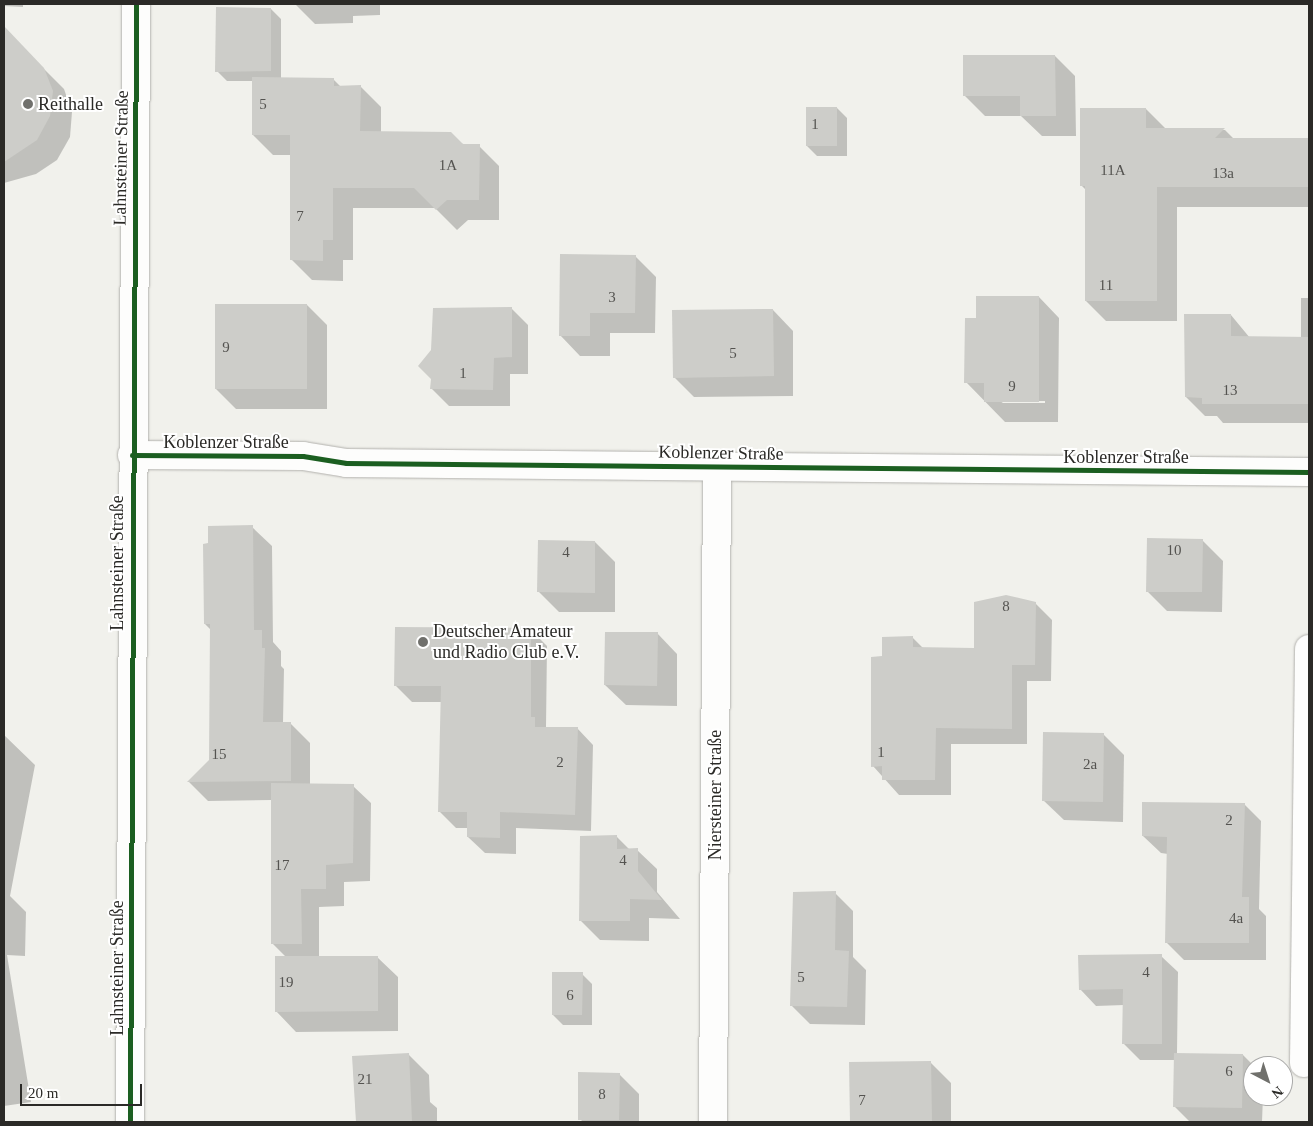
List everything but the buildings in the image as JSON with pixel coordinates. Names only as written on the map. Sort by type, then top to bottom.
[{"type":"street","name":"Lahnsteiner Straße","points":[[130,1122],[132,455],[136,4]]},
{"type":"street","name":"Koblenzer Straße","points":[[132,455],[303,456],[346,463],[717,468],[1309,472]]},
{"type":"street","name":"Niersteiner Straße","points":[[713,1121],[717,468]]},
{"type":"street","points":[[1304,1063],[1309,649]]},
{"type":"cycle path","points":[[130,1122],[136,4]]},
{"type":"cycle path","points":[[132,455],[303,456],[346,463],[1309,472]]},
{"type":"place","name":"Reithalle","points":[[28,104]]},
{"type":"place","name":"Deutscher Amateur und Radio Club e.V.","points":[[423,642]]}]
